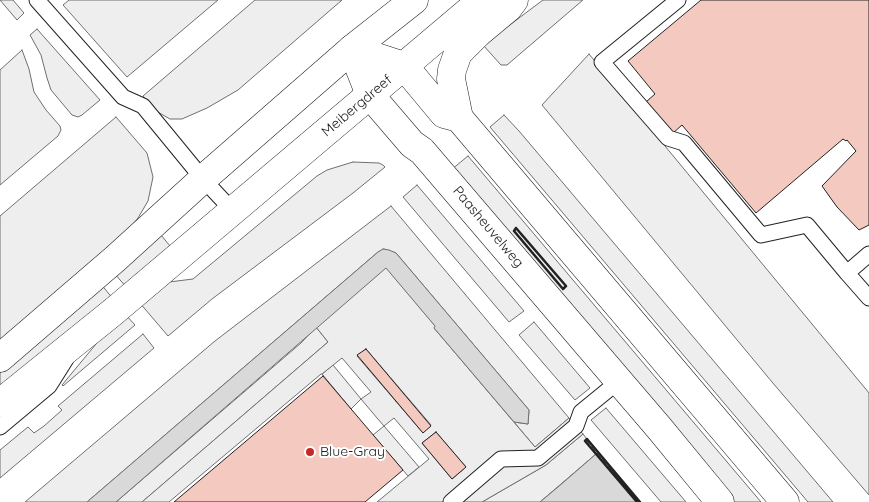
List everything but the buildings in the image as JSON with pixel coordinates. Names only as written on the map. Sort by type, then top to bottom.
[{"type":"street","points":[[0,358],[352,49],[414,0]]},
{"type":"street","name":"Meibergdreef","points":[[0,403],[78,340],[482,0]]},
{"type":"street","points":[[514,0],[508,8],[458,53],[451,79],[459,118],[785,502]]},
{"type":"street","points":[[352,49],[404,66],[444,114],[459,118]]},
{"type":"street","name":"Paasheuvelweg","points":[[352,49],[370,95],[412,144],[422,151],[720,502]]},
{"type":"lane","points":[[37,0],[123,97],[143,106],[203,179],[232,210]]},
{"type":"lane","points":[[678,0],[602,62],[668,138],[684,143],[761,235],[807,225],[869,298]]},
{"type":"lane","points":[[847,273],[869,254]]},
{"type":"lane","points":[[0,426],[49,386],[78,340]]},
{"type":"lane","points":[[451,502],[501,459],[538,458],[576,426],[582,412],[619,381]]},
{"type":"shaded area","points":[[0,0],[13,0],[24,13],[17,20]]},
{"type":"shaded area","points":[[69,0],[218,0],[127,77],[63,5]]},
{"type":"shaded area","points":[[255,0],[342,0],[238,90],[207,108],[182,119],[170,119],[156,111],[143,96]]},
{"type":"shaded area","points":[[543,0],[583,0],[507,65],[501,65],[483,45]]},
{"type":"shaded area","points":[[37,29],[100,100],[78,117],[72,115],[51,90],[41,55],[30,35]]},
{"type":"shaded area","points":[[22,50],[29,69],[34,92],[60,126],[61,130],[58,136],[0,185],[0,70]]},
{"type":"shaded area","points":[[589,54],[869,393],[869,495],[772,382],[542,105]]},
{"type":"shaded area","points":[[504,115],[833,502],[808,502],[490,127]]},
{"type":"shaded area","points":[[116,117],[147,153],[153,177],[148,201],[138,218],[119,241],[0,346],[0,216]]},
{"type":"shaded area","points":[[468,156],[761,502],[732,502],[451,170]]},
{"type":"shaded area","points":[[353,162],[379,163],[385,167],[212,299],[168,336],[139,302],[161,283],[193,279],[317,176],[327,170]]},
{"type":"shaded area","points":[[417,185],[524,311],[509,322],[403,197]]},
{"type":"shaded area","points":[[391,206],[569,418],[535,447],[514,422],[528,424],[529,410],[396,253],[384,249],[378,252],[87,502],[25,502],[215,341]]},
{"type":"shaded area","points":[[161,235],[170,246],[128,289],[113,272]]},
{"type":"shaded area","points":[[383,249],[396,253],[529,410],[528,424],[514,422],[386,268],[116,502],[87,502],[378,252]]},
{"type":"shaded area","points":[[386,267],[436,327],[434,328],[535,447],[569,418],[583,434],[546,465],[482,502],[377,502],[429,459],[394,418],[384,426],[377,418],[361,399],[371,392],[342,358],[169,502],[142,502],[328,342],[316,327]],"holes":[[[366,349],[431,425],[423,433],[357,356]],[[436,432],[466,467],[452,479],[422,443]]]},
{"type":"shaded area","points":[[100,283],[114,300],[0,388],[0,373],[85,300]]},
{"type":"shaded area","points":[[125,314],[135,325],[63,386],[111,326]]},
{"type":"shaded area","points":[[534,322],[590,388],[575,400],[519,335]]},
{"type":"shaded area","points":[[316,327],[328,342],[142,502],[116,502],[301,343]]},
{"type":"shaded area","points":[[143,334],[154,348],[0,478],[0,450],[28,427],[34,433],[44,426],[62,410],[58,406]]},
{"type":"shaded area","points":[[333,365],[361,399],[351,409],[322,374]]},
{"type":"shaded area","points":[[606,408],[686,502],[661,502],[591,420]]},
{"type":"shaded area","points":[[384,426],[419,467],[408,476],[373,435]]},
{"type":"shaded area","points":[[583,434],[587,439],[585,441],[596,454],[540,502],[482,502],[546,465]]},
{"type":"shaded area","points":[[596,454],[637,502],[540,502],[558,487]]},
{"type":"fence","points":[[586,440],[638,502]]},
{"type":"wall","points":[[516,228],[566,286],[563,289],[514,231],[516,228]]},
{"type":"wall","points":[[637,502],[585,441],[587,439],[640,502]]},
{"type":"place","name":"Blue-Gray","points":[[310,452]]}]
